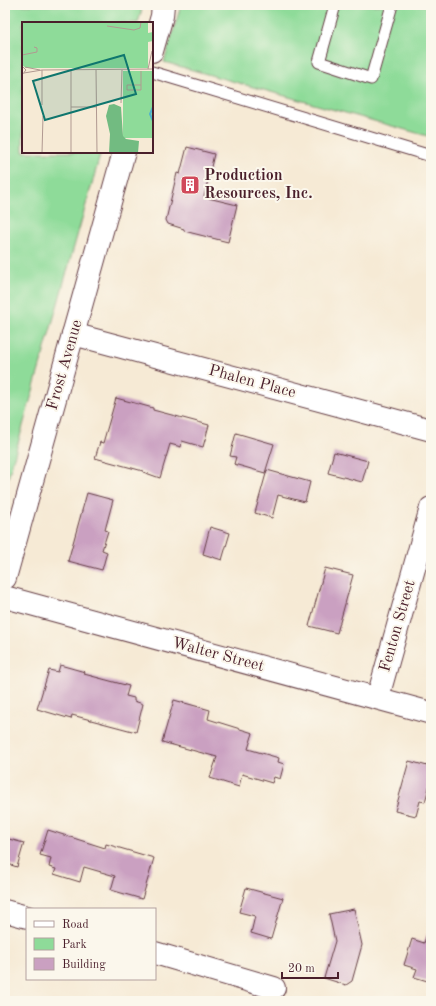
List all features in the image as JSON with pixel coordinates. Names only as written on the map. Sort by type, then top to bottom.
[{"type":"street","points":[[153,48],[165,9]]},
{"type":"street","name":"Frost Avenue","points":[[5,578],[124,153]]},
{"type":"street","name":"Phalen Place","points":[[73,334],[431,430]]},
{"type":"street","name":"Fenton Street","points":[[378,698],[431,508]]},
{"type":"street","name":"Walter Street","points":[[5,597],[431,713]]},
{"type":"street","points":[[5,910],[26,917]]},
{"type":"street","points":[[156,953],[274,988]]},
{"type":"lane","points":[[335,5],[319,62],[371,79],[392,5]]},
{"type":"lane","points":[[153,72],[431,156]]},
{"type":"green space","points":[[5,5],[143,5],[138,22],[22,22],[22,153],[101,153],[5,489]]},
{"type":"green space","points":[[181,5],[431,5],[431,137],[164,62]]},
{"type":"building","name":"Production Resources, Inc.","points":[[187,147],[214,154],[204,197],[237,205],[228,242],[184,231],[184,229],[168,224],[166,220],[177,173],[180,174]]},
{"type":"building","points":[[116,398],[153,408],[153,410],[209,425],[203,447],[182,441],[181,447],[170,444],[160,478],[143,471],[95,458],[100,442],[103,443]]},
{"type":"building","points":[[236,433],[274,444],[265,473],[234,464],[236,457],[230,456]]},
{"type":"building","points":[[334,452],[368,461],[362,482],[328,473]]},
{"type":"building","points":[[267,470],[310,482],[305,502],[278,495],[272,518],[255,513]]},
{"type":"building","points":[[87,493],[113,500],[105,530],[108,531],[102,550],[107,552],[102,570],[68,561]]},
{"type":"building","points":[[210,527],[230,533],[222,560],[203,554]]},
{"type":"building","points":[[325,568],[353,575],[337,633],[309,626]]},
{"type":"building","points":[[60,665],[85,672],[84,674],[129,686],[126,696],[134,698],[134,701],[143,704],[136,732],[72,715],[71,719],[37,709],[49,670],[58,672]]},
{"type":"building","points":[[174,700],[210,710],[208,719],[253,733],[248,749],[279,758],[278,762],[284,764],[280,779],[274,777],[272,783],[242,774],[239,787],[210,778],[217,757],[162,742]]},
{"type":"building","points":[[409,761],[431,767],[431,780],[425,802],[420,801],[416,816],[395,811]]},
{"type":"building","points":[[48,830],[105,848],[106,844],[154,858],[142,899],[111,890],[115,876],[84,867],[80,882],[54,874],[56,869],[49,867],[51,858],[40,855]]},
{"type":"building","points":[[5,838],[24,843],[17,867],[5,863]]},
{"type":"building","points":[[246,888],[283,898],[271,939],[251,933],[255,916],[239,912]]},
{"type":"building","points":[[354,909],[362,945],[352,981],[346,985],[324,978],[335,941],[329,914]]},
{"type":"building","points":[[427,934],[431,934],[431,982],[414,977],[417,969],[404,965],[412,939],[424,943]]},
{"type":"place","name":"Production Resources, Inc.","points":[[190,185]]}]
